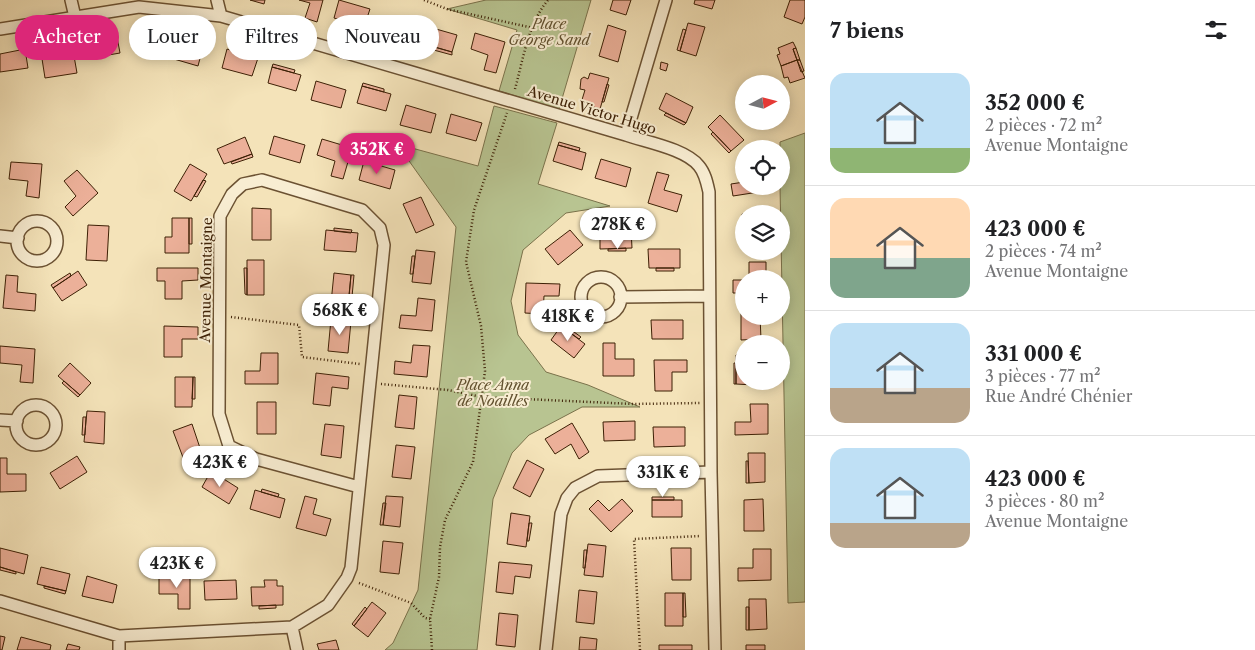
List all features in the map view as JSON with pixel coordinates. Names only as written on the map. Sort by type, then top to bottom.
[{"type":"street","points":[[71,0],[75,15]]},
{"type":"street","points":[[217,0],[221,16]]},
{"type":"street","points":[[626,136],[666,0]]},
{"type":"street","name":"Avenue Victor Hugo","points":[[88,15],[139,7],[221,16],[685,154],[699,165],[709,192],[710,403],[715,650]]},
{"type":"street","name":"Avenue Victor Hugo","points":[[0,29],[15,27]]},
{"type":"street","name":"Avenue Montaigne","points":[[119,636],[292,627],[328,604],[347,578],[350,568],[359,487],[372,365],[384,245],[380,228],[362,210],[262,180],[243,184],[232,194],[220,216],[219,414],[229,446],[256,460],[359,487]]},
{"type":"street","points":[[0,236],[18,238]]},
{"type":"street","points":[[620,297],[709,296]]},
{"type":"street","points":[[0,420],[17,421]]},
{"type":"street","points":[[546,650],[561,514],[567,498],[575,488],[598,476],[711,472]]},
{"type":"street","points":[[0,601],[119,636],[119,650]]},
{"type":"street","points":[[292,627],[297,650]]},
{"type":"path","points":[[424,0],[447,9],[533,28]]},
{"type":"path","points":[[432,650],[430,619],[439,577],[440,547],[445,520],[473,462],[485,371],[480,326],[466,262],[474,210],[511,102],[533,28],[542,7],[548,0]]},
{"type":"path","points":[[220,316],[299,325],[302,357],[372,365]]},
{"type":"path","points":[[370,383],[448,390],[482,397],[633,404],[710,403]]},
{"type":"path","points":[[640,650],[634,539],[712,536]]},
{"type":"path","points":[[347,578],[411,603],[425,618],[430,619]]},
{"type":"green space","name":"Place George Sand","points":[[486,0],[591,0],[559,109],[499,91],[517,30],[447,9]]},
{"type":"green space","name":"Place Anna de Noailles","points":[[494,106],[557,123],[538,184],[610,206],[566,213],[523,250],[511,301],[518,335],[546,372],[588,385],[640,407],[582,407],[529,435],[512,453],[493,499],[477,650],[385,650],[393,643],[418,590],[456,227],[397,144],[478,166]]},
{"type":"green space","points":[[805,133],[805,602],[788,603],[784,390],[790,390],[790,335],[783,335],[783,325],[790,325],[790,270],[782,270],[781,260],[790,260],[790,205],[780,205],[780,195],[790,195],[790,140],[786,140]]},
{"type":"building","points":[[250,0],[265,0],[264,4]]},
{"type":"building","points":[[299,0],[323,0],[317,22],[317,15],[306,15],[310,3]]},
{"type":"building","points":[[339,0],[370,9],[368,15],[335,15]]},
{"type":"building","points":[[613,0],[631,0],[626,15],[610,10]]},
{"type":"building","points":[[695,0],[715,0],[712,9],[694,4]]},
{"type":"building","points":[[790,0],[805,0],[805,17],[802,24],[784,17]]},
{"type":"building","points":[[688,23],[705,27],[696,56],[680,51]]},
{"type":"building","points":[[608,25],[626,31],[618,62],[599,56]]},
{"type":"building","points":[[683,29],[686,30],[680,51],[677,50]]},
{"type":"building","points":[[439,30],[457,35],[452,52],[439,48]]},
{"type":"building","points":[[475,33],[505,42],[496,73],[484,70],[488,55],[471,49]]},
{"type":"building","points":[[793,42],[796,48],[793,49],[797,60],[781,66],[777,55],[780,54],[778,48]]},
{"type":"building","points":[[439,48],[452,52],[452,55],[439,51]]},
{"type":"building","points":[[796,48],[800,60],[797,60],[793,49]]},
{"type":"building","points":[[15,51],[15,60],[27,60],[28,68],[0,72],[0,54]]},
{"type":"building","points":[[226,53],[226,60],[257,60],[252,76],[222,68]]},
{"type":"building","points":[[42,60],[75,60],[77,73],[45,78]]},
{"type":"building","points":[[177,60],[200,60],[198,66]]},
{"type":"building","points":[[797,60],[800,60],[804,71],[801,72]]},
{"type":"building","points":[[797,60],[805,78],[790,83],[790,75],[783,75],[781,66]]},
{"type":"building","points":[[661,62],[668,64],[666,71],[660,69]]},
{"type":"building","points":[[273,64],[295,70],[294,73],[272,67]]},
{"type":"building","points":[[272,67],[301,75],[296,91],[268,83]]},
{"type":"building","points":[[590,73],[609,78],[600,109],[581,103],[585,90],[580,89],[581,79],[584,77],[588,79]]},
{"type":"building","points":[[316,81],[346,90],[341,108],[311,100]]},
{"type":"building","points":[[363,83],[384,89],[384,92],[362,86]]},
{"type":"building","points":[[607,84],[609,85],[604,102],[602,102]]},
{"type":"building","points":[[362,86],[391,94],[386,111],[357,103]]},
{"type":"building","points":[[666,93],[693,107],[686,123],[659,109]]},
{"type":"building","points":[[406,105],[436,114],[431,133],[400,125]]},
{"type":"building","points":[[666,113],[686,123],[684,125],[664,115]]},
{"type":"building","points":[[451,114],[482,123],[476,141],[446,133]]},
{"type":"building","points":[[720,115],[744,140],[735,140],[735,148],[731,151],[708,127]]},
{"type":"building","points":[[713,132],[731,151],[729,153],[711,134]]},
{"type":"building","points":[[274,136],[305,145],[300,163],[269,154]]},
{"type":"building","points":[[245,137],[252,154],[224,164],[217,149]]},
{"type":"building","points":[[322,139],[352,148],[343,179],[331,176],[335,161],[317,155]]},
{"type":"building","points":[[559,142],[580,148],[579,151],[558,145]]},
{"type":"building","points":[[558,145],[586,153],[582,170],[553,161]]},
{"type":"building","points":[[252,154],[253,157],[232,164],[231,162]]},
{"type":"building","points":[[601,159],[631,168],[626,187],[595,178]]},
{"type":"building","points":[[364,161],[395,170],[390,189],[359,180]]},
{"type":"building","points":[[11,162],[42,164],[39,198],[26,196],[28,181],[9,179]]},
{"type":"building","points":[[190,164],[207,174],[191,201],[174,191]]},
{"type":"building","points":[[77,170],[98,193],[73,216],[65,207],[76,196],[64,181]]},
{"type":"building","points":[[657,172],[669,175],[664,190],[682,195],[677,212],[648,203]]},
{"type":"building","points":[[203,180],[206,181],[197,197],[194,196]]},
{"type":"building","points":[[735,183],[735,195],[739,195],[733,196],[731,184]]},
{"type":"building","points":[[421,197],[434,225],[416,233],[403,204]]},
{"type":"building","points":[[252,208],[271,209],[271,240],[252,240]]},
{"type":"building","points":[[172,218],[189,218],[189,253],[165,253],[165,237],[172,237]]},
{"type":"building","points":[[189,218],[192,218],[192,244],[189,244]]},
{"type":"building","points":[[88,225],[109,226],[107,261],[86,260]]},
{"type":"building","points":[[334,228],[352,230],[351,233],[334,231]]},
{"type":"building","points":[[631,229],[632,248],[600,249],[600,230]]},
{"type":"building","points":[[326,230],[358,233],[356,252],[324,250]]},
{"type":"building","points":[[570,230],[583,245],[558,265],[545,249]]},
{"type":"building","points":[[626,248],[626,251],[608,251],[608,249]]},
{"type":"building","points":[[648,249],[680,249],[680,268],[649,268]]},
{"type":"building","points":[[416,250],[435,252],[431,284],[412,282]]},
{"type":"building","points":[[412,256],[415,256],[413,274],[410,274]]},
{"type":"building","points":[[247,260],[264,260],[264,295],[247,295]]},
{"type":"building","points":[[749,262],[766,262],[766,270],[749,270]]},
{"type":"building","points":[[157,268],[198,268],[198,280],[182,281],[182,299],[165,299],[165,281],[157,281]]},
{"type":"building","points":[[244,268],[247,268],[247,295],[245,294]]},
{"type":"building","points":[[656,268],[674,268],[674,271],[656,271]]},
{"type":"building","points":[[78,271],[87,285],[62,301],[53,288]]},
{"type":"building","points":[[70,273],[71,276],[53,288],[51,285]]},
{"type":"building","points":[[334,273],[351,275],[348,305],[331,303]]},
{"type":"building","points":[[6,275],[18,276],[17,292],[36,294],[35,311],[3,308]]},
{"type":"building","points":[[351,275],[354,275],[352,297],[349,297]]},
{"type":"building","points":[[733,280],[735,280],[735,293],[733,293]]},
{"type":"building","points":[[526,283],[560,284],[559,296],[544,296],[543,314],[525,313]]},
{"type":"building","points":[[418,298],[435,300],[432,331],[399,328],[401,315],[416,316]]},
{"type":"building","points":[[331,319],[351,321],[348,353],[328,351]]},
{"type":"building","points":[[651,320],[683,320],[683,339],[652,339]]},
{"type":"building","points":[[563,324],[581,337],[579,339],[561,326]]},
{"type":"building","points":[[741,325],[760,325],[761,335],[741,335]]},
{"type":"building","points":[[164,326],[198,327],[198,339],[182,339],[182,357],[164,357]]},
{"type":"building","points":[[561,326],[585,344],[574,358],[551,340]]},
{"type":"building","points":[[603,343],[615,343],[615,359],[634,359],[634,376],[603,376]]},
{"type":"building","points":[[413,345],[430,346],[427,377],[394,374],[395,361],[411,363]]},
{"type":"building","points":[[0,346],[35,349],[33,383],[20,382],[22,365],[0,363]]},
{"type":"building","points":[[261,353],[278,353],[278,384],[245,384],[245,371],[260,371]]},
{"type":"building","points":[[654,360],[687,360],[687,372],[672,372],[672,391],[655,391]]},
{"type":"building","points":[[70,363],[91,383],[80,395],[58,376]]},
{"type":"building","points":[[734,363],[735,363],[735,384]]},
{"type":"building","points":[[316,373],[349,377],[348,389],[332,387],[330,406],[313,404]]},
{"type":"building","points":[[175,377],[193,377],[192,407],[175,407]]},
{"type":"building","points":[[193,377],[195,377],[195,399],[192,399]]},
{"type":"building","points":[[64,381],[80,395],[78,397],[62,383]]},
{"type":"building","points":[[399,395],[417,397],[414,429],[395,427]]},
{"type":"building","points":[[257,402],[276,402],[276,434],[257,434]]},
{"type":"building","points":[[750,404],[768,404],[768,434],[735,435],[735,422],[751,422]]},
{"type":"building","points":[[87,411],[105,412],[104,444],[84,442]]},
{"type":"building","points":[[83,417],[86,417],[85,435],[82,435]]},
{"type":"building","points":[[635,421],[635,440],[604,441],[603,422]]},
{"type":"building","points":[[572,423],[589,452],[579,459],[571,444],[555,454],[545,439]]},
{"type":"building","points":[[192,424],[202,454],[184,460],[173,431]]},
{"type":"building","points":[[325,424],[344,426],[341,458],[321,455]]},
{"type":"building","points":[[653,427],[685,427],[685,446],[654,447]]},
{"type":"building","points":[[396,445],[415,447],[411,479],[392,477]]},
{"type":"building","points":[[748,453],[765,453],[765,482],[749,483]]},
{"type":"building","points":[[77,456],[87,472],[60,489],[50,473]]},
{"type":"building","points":[[0,458],[7,458],[7,474],[26,474],[26,491],[0,492]]},
{"type":"building","points":[[527,460],[544,469],[530,497],[513,488]]},
{"type":"building","points":[[746,461],[748,461],[749,483],[746,483]]},
{"type":"building","points":[[211,471],[238,488],[229,504],[202,487]]},
{"type":"building","points":[[262,489],[279,494],[278,497],[261,492]]},
{"type":"building","points":[[255,490],[285,499],[280,518],[250,509]]},
{"type":"building","points":[[305,496],[317,499],[313,514],[331,519],[326,536],[296,528]]},
{"type":"building","points":[[386,496],[403,497],[400,527],[383,525]]},
{"type":"building","points":[[652,497],[674,497],[674,500],[652,500]]},
{"type":"building","points":[[622,499],[633,511],[611,532],[589,509],[598,500],[609,511]]},
{"type":"building","points":[[763,499],[764,531],[744,531],[744,500]]},
{"type":"building","points":[[652,500],[682,500],[682,517],[652,517]]},
{"type":"building","points":[[383,503],[386,503],[383,525],[380,525]]},
{"type":"building","points":[[511,513],[530,516],[526,547],[507,544]]},
{"type":"building","points":[[529,523],[532,523],[529,541],[527,541]]},
{"type":"building","points":[[383,541],[403,543],[399,574],[380,572]]},
{"type":"building","points":[[588,544],[606,546],[603,577],[584,575]]},
{"type":"building","points":[[0,548],[28,555],[24,574],[0,567]]},
{"type":"building","points":[[671,548],[691,548],[691,580],[672,580]]},
{"type":"building","points":[[753,549],[771,549],[771,580],[738,581],[738,568],[753,568]]},
{"type":"building","points":[[584,550],[587,550],[585,568],[583,568]]},
{"type":"building","points":[[499,562],[532,565],[530,578],[515,576],[513,594],[496,592]]},
{"type":"building","points":[[0,567],[16,572],[16,574],[0,570]]},
{"type":"building","points":[[41,567],[70,574],[66,591],[37,584]]},
{"type":"building","points":[[87,576],[117,585],[113,603],[82,596]]},
{"type":"building","points":[[190,576],[190,609],[178,609],[178,594],[159,594],[159,577]]},
{"type":"building","points":[[236,580],[237,599],[205,600],[204,581]]},
{"type":"building","points":[[264,580],[277,580],[277,586],[283,586],[283,605],[252,606],[251,587],[265,587]]},
{"type":"building","points":[[44,586],[66,591],[65,594],[44,588]]},
{"type":"building","points":[[579,590],[597,592],[594,624],[576,622]]},
{"type":"building","points":[[665,593],[683,593],[683,626],[665,626]]},
{"type":"building","points":[[683,593],[685,593],[686,617],[683,617]]},
{"type":"building","points":[[749,599],[766,599],[767,629],[749,630]]},
{"type":"building","points":[[372,602],[386,613],[368,637],[354,626]]},
{"type":"building","points":[[276,605],[276,608],[259,609],[259,606]]},
{"type":"building","points":[[365,607],[367,609],[354,626],[352,624]]},
{"type":"building","points":[[746,607],[749,607],[749,630],[746,630]]},
{"type":"building","points":[[499,613],[518,615],[515,647],[496,645]]},
{"type":"building","points":[[0,636],[5,637],[2,650],[0,650]]},
{"type":"building","points":[[21,637],[51,645],[50,650],[17,650]]},
{"type":"building","points":[[580,637],[597,639],[596,650],[579,650]]},
{"type":"building","points":[[336,640],[339,650],[319,650],[317,644]]},
{"type":"building","points":[[68,644],[80,647],[79,650],[66,650]]},
{"type":"building","points":[[659,645],[692,645],[692,650],[659,650]]},
{"type":"building","points":[[746,645],[765,645],[765,650],[746,650]]}]
